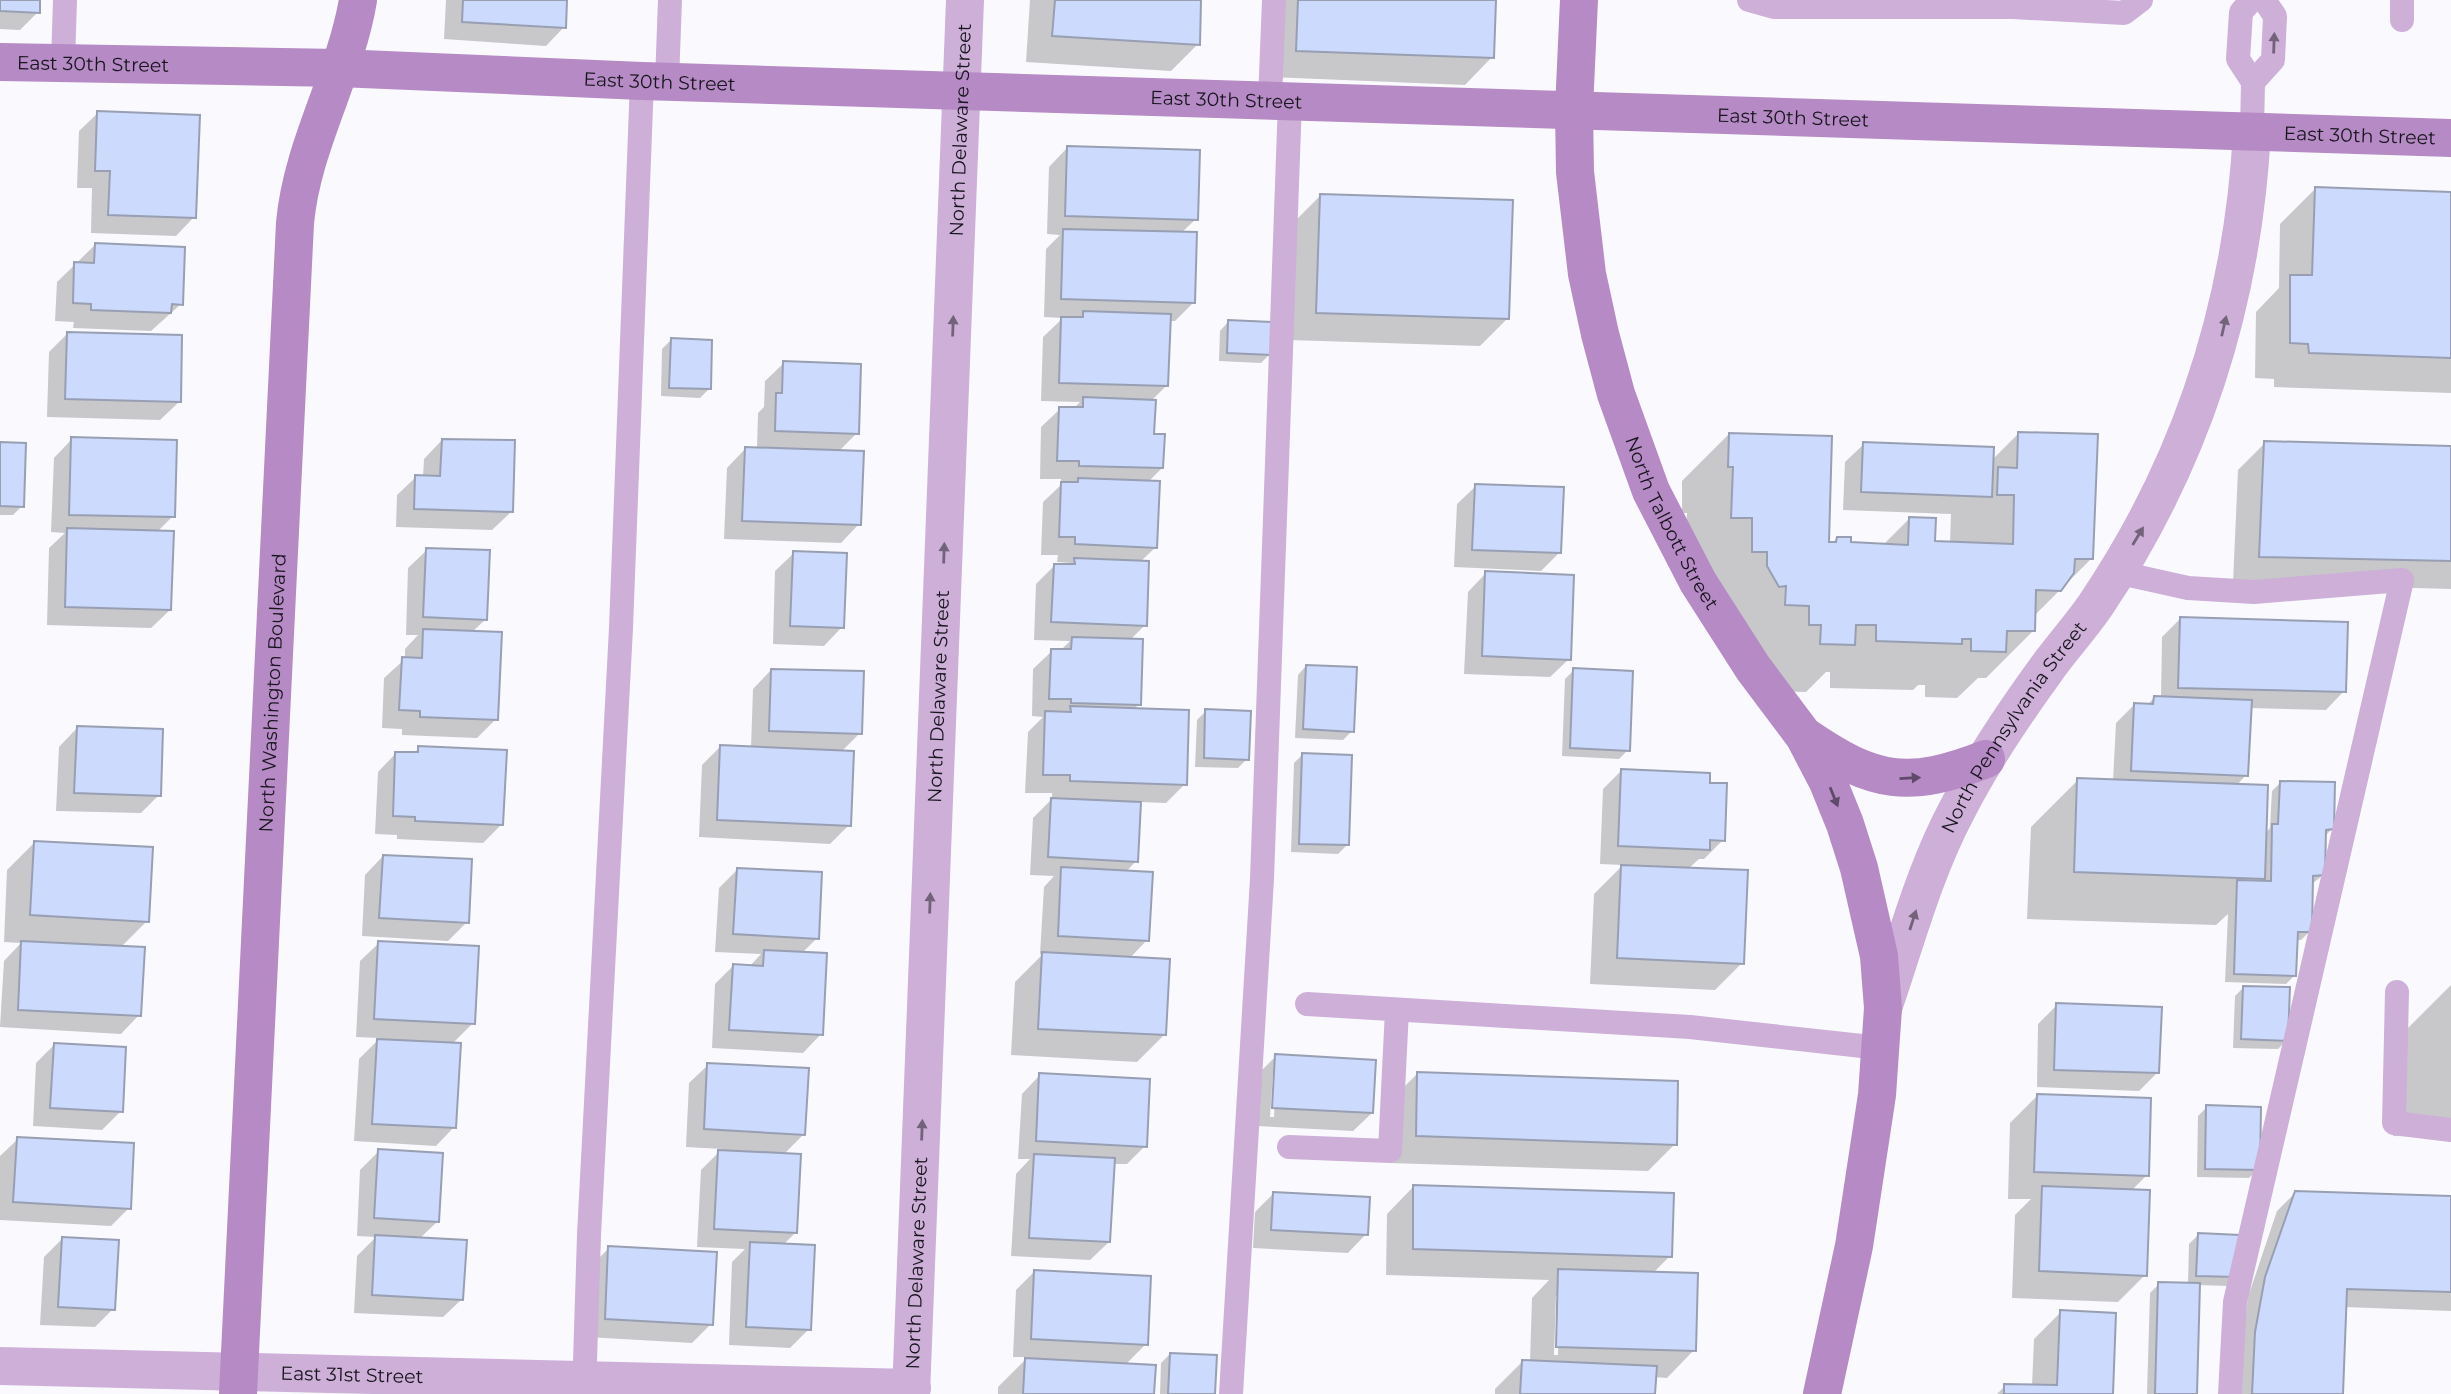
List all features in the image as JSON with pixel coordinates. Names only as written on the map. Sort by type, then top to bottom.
[{"type":"street","name":"North Washington Boulevard","points":[[239,1383],[295,223],[307,158],[350,36],[358,0]]},
{"type":"street","name":"North Delaware Street","points":[[912,1391],[965,0]]},
{"type":"street","name":"North Talbott Street","points":[[1579,0],[1574,109],[1576,172],[1587,274],[1600,334],[1626,425],[1651,491],[1698,582],[1754,668],[1804,736],[1828,782],[1859,868],[1879,956],[1883,1008]]},
{"type":"street","name":"East 30th Street","points":[[0,62],[339,68],[655,81],[2451,138]]},
{"type":"street","name":"North Pennsylvania Street","points":[[1822,1394],[1854,1246],[1867,1167],[1877,1095],[1883,1008],[1933,861],[1957,809],[1986,759],[2046,670],[2096,604],[2147,522],[2188,435],[2217,351],[2241,245],[2250,174],[2252,131]]},
{"type":"street","points":[[1804,736],[1856,768],[1876,775],[1905,779],[1956,770],[1986,759]]},
{"type":"street","name":"East 31st Street","points":[[0,1366],[239,1383],[912,1391]]},
{"type":"lane","points":[[63,63],[65,0]]},
{"type":"lane","points":[[585,1387],[589,1236],[621,628],[655,81],[670,0]]},
{"type":"lane","points":[[1231,1394],[1262,880],[1280,100],[1274,0]]},
{"type":"lane","points":[[1749,0],[1774,7],[2013,7],[2124,13],[2141,0]]},
{"type":"lane","name":"North Pennsylvania Street","points":[[2252,0],[2241,12],[2238,59],[2253,82],[2252,131]]},
{"type":"lane","points":[[2253,82],[2273,60],[2275,16],[2264,0]]},
{"type":"lane","points":[[2116,572],[2188,589],[2254,592],[2402,580],[2235,1302],[2230,1394]]},
{"type":"lane","points":[[2397,992],[2394,1123],[2451,1130]]},
{"type":"lane","points":[[1307,1004],[1690,1027],[1880,1048]]},
{"type":"lane","points":[[1289,1147],[1390,1151],[1397,1010]]},
{"type":"building","points":[[0,0],[40,0],[40,13],[0,11]]},
{"type":"building","points":[[463,0],[567,0],[566,28],[462,22]]},
{"type":"building","points":[[1055,0],[1201,0],[1200,45],[1052,36]]},
{"type":"building","points":[[1298,0],[1496,0],[1494,58],[1296,51]]},
{"type":"building","points":[[97,111],[200,115],[196,218],[108,215],[110,171],[95,171]]},
{"type":"building","points":[[1067,146],[1200,150],[1198,220],[1065,216]]},
{"type":"building","points":[[2315,187],[2451,192],[2451,358],[2309,353],[2308,344],[2290,343],[2290,275],[2312,275]]},
{"type":"building","points":[[1320,194],[1513,200],[1509,319],[1316,313]]},
{"type":"building","points":[[1063,229],[1197,232],[1195,303],[1061,299]]},
{"type":"building","points":[[95,243],[185,247],[183,305],[172,304],[171,313],[91,310],[91,304],[73,303],[74,262],[94,263]]},
{"type":"building","points":[[1083,311],[1171,314],[1168,386],[1059,383],[1061,317],[1083,317]]},
{"type":"building","points":[[1228,320],[1273,322],[1272,355],[1227,353]]},
{"type":"building","points":[[67,332],[182,335],[181,402],[65,399]]},
{"type":"building","points":[[671,338],[712,340],[711,389],[669,388]]},
{"type":"building","points":[[783,361],[861,364],[859,434],[775,431],[776,393],[782,393]]},
{"type":"building","points":[[1083,397],[1156,400],[1154,434],[1165,434],[1163,468],[1079,466],[1079,461],[1057,461],[1059,407],[1083,407]]},
{"type":"building","points":[[2018,432],[2098,434],[2093,559],[2075,559],[2074,573],[2061,591],[2036,590],[2035,631],[2007,631],[2006,652],[1971,651],[1971,639],[1962,639],[1962,644],[1876,641],[1876,625],[1856,625],[1855,645],[1820,644],[1821,625],[1809,625],[1809,606],[1785,605],[1786,586],[1779,587],[1767,566],[1767,552],[1752,552],[1752,518],[1731,518],[1733,467],[1728,467],[1729,433],[1832,436],[1829,542],[1836,542],[1837,537],[1851,537],[1851,542],[1908,545],[1909,517],[1936,518],[1935,541],[2013,544],[2014,495],[1997,495],[1998,467],[2017,468]]},
{"type":"building","points":[[71,437],[177,440],[175,517],[69,515]]},
{"type":"building","points":[[442,439],[515,440],[513,512],[414,509],[415,475],[440,476]]},
{"type":"building","points":[[2264,441],[2451,446],[2451,561],[2259,557]]},
{"type":"building","points":[[0,442],[26,443],[24,507],[0,506]]},
{"type":"building","points":[[1863,442],[1994,447],[1992,497],[1861,492]]},
{"type":"building","points":[[745,447],[864,451],[861,525],[742,521]]},
{"type":"building","points":[[1078,478],[1160,481],[1157,548],[1075,544],[1075,537],[1059,537],[1061,482],[1078,482]]},
{"type":"building","points":[[1475,484],[1564,487],[1561,553],[1472,550]]},
{"type":"building","points":[[67,528],[174,531],[171,610],[65,607]]},
{"type":"building","points":[[426,548],[490,550],[487,620],[423,617]]},
{"type":"building","points":[[793,551],[847,553],[844,628],[790,626]]},
{"type":"building","points":[[1074,558],[1149,561],[1147,626],[1051,622],[1054,564],[1075,564]]},
{"type":"building","points":[[1485,571],[1574,575],[1571,660],[1482,656]]},
{"type":"building","points":[[2180,617],[2348,622],[2346,692],[2178,688]]},
{"type":"building","points":[[423,629],[502,632],[498,720],[420,717],[420,711],[399,710],[402,657],[422,658]]},
{"type":"building","points":[[1072,637],[1143,639],[1141,705],[1071,703],[1071,699],[1049,699],[1051,649],[1071,649]]},
{"type":"building","points":[[1306,665],[1357,667],[1354,732],[1303,729]]},
{"type":"building","points":[[1573,668],[1633,671],[1630,751],[1570,748]]},
{"type":"building","points":[[771,669],[864,671],[862,734],[769,731]]},
{"type":"building","points":[[2154,696],[2252,700],[2248,776],[2131,771],[2134,703],[2153,704]]},
{"type":"building","points":[[1070,706],[1189,710],[1187,785],[1070,781],[1070,775],[1043,775],[1045,711],[1071,712]]},
{"type":"building","points":[[1205,709],[1251,711],[1249,760],[1204,758]]},
{"type":"building","points":[[77,726],[163,729],[161,796],[74,793]]},
{"type":"building","points":[[720,745],[854,751],[851,826],[717,820]]},
{"type":"building","points":[[418,746],[507,750],[503,825],[415,821],[415,817],[393,816],[395,752],[418,752]]},
{"type":"building","points":[[1302,753],[1352,755],[1349,845],[1299,844]]},
{"type":"building","points":[[1621,769],[1710,773],[1710,783],[1727,783],[1725,841],[1710,840],[1710,850],[1618,846]]},
{"type":"building","points":[[2077,778],[2268,785],[2265,879],[2074,872]]},
{"type":"building","points":[[2280,781],[2335,782],[2334,829],[2326,830],[2325,875],[2313,876],[2312,932],[2298,932],[2296,976],[2234,974],[2237,880],[2271,881],[2272,824],[2278,824]]},
{"type":"building","points":[[1051,798],[1141,802],[1138,862],[1048,857]]},
{"type":"building","points":[[34,841],[153,847],[149,922],[30,915]]},
{"type":"building","points":[[383,855],[472,859],[469,923],[379,918]]},
{"type":"building","points":[[1621,865],[1748,870],[1744,964],[1617,958]]},
{"type":"building","points":[[1061,867],[1153,872],[1149,941],[1058,936]]},
{"type":"building","points":[[737,868],[822,872],[819,939],[733,934]]},
{"type":"building","points":[[21,941],[145,947],[141,1016],[18,1010]]},
{"type":"building","points":[[378,941],[479,946],[475,1024],[374,1019]]},
{"type":"building","points":[[764,950],[827,953],[823,1035],[729,1030],[733,964],[763,966]]},
{"type":"building","points":[[1042,952],[1170,959],[1166,1035],[1038,1029]]},
{"type":"building","points":[[2243,986],[2290,987],[2288,1041],[2241,1039]]},
{"type":"building","points":[[2056,1003],[2162,1007],[2159,1073],[2054,1070]]},
{"type":"building","points":[[377,1039],[461,1043],[456,1128],[372,1124]]},
{"type":"building","points":[[54,1043],[126,1047],[123,1112],[50,1108]]},
{"type":"building","points":[[1275,1054],[1376,1060],[1373,1113],[1272,1108]]},
{"type":"building","points":[[707,1063],[809,1068],[805,1135],[704,1129]]},
{"type":"building","points":[[1417,1072],[1678,1081],[1677,1145],[1416,1136]]},
{"type":"building","points":[[1039,1073],[1150,1079],[1147,1147],[1036,1141]]},
{"type":"building","points":[[2037,1094],[2151,1098],[2149,1176],[2034,1172]]},
{"type":"building","points":[[2206,1105],[2261,1107],[2260,1170],[2205,1169]]},
{"type":"building","points":[[17,1137],[134,1143],[131,1209],[13,1202]]},
{"type":"building","points":[[378,1149],[443,1153],[439,1222],[374,1218]]},
{"type":"building","points":[[718,1150],[801,1154],[797,1233],[714,1229]]},
{"type":"building","points":[[1034,1154],[1115,1158],[1110,1242],[1029,1238]]},
{"type":"building","points":[[1413,1185],[1674,1193],[1672,1257],[1413,1249]]},
{"type":"building","points":[[2042,1186],[2150,1190],[2147,1276],[2039,1271]]},
{"type":"building","points":[[2295,1191],[2451,1196],[2451,1292],[2347,1289],[2343,1394],[2252,1394],[2255,1332],[2265,1277]]},
{"type":"building","points":[[1273,1192],[1370,1197],[1368,1235],[1271,1230]]},
{"type":"building","points":[[2198,1233],[2240,1235],[2238,1277],[2196,1276]]},
{"type":"building","points":[[375,1235],[467,1240],[463,1300],[372,1295]]},
{"type":"building","points":[[62,1237],[119,1240],[115,1310],[58,1307]]},
{"type":"building","points":[[750,1242],[815,1245],[811,1330],[746,1327]]},
{"type":"building","points":[[608,1246],[717,1252],[713,1325],[605,1319]]},
{"type":"building","points":[[1558,1269],[1698,1273],[1696,1351],[1556,1347]]},
{"type":"building","points":[[1034,1270],[1151,1276],[1148,1345],[1031,1339]]},
{"type":"building","points":[[2158,1282],[2200,1283],[2197,1394],[2155,1394]]},
{"type":"building","points":[[2060,1310],[2116,1313],[2113,1394],[2004,1394],[2004,1384],[2057,1385]]},
{"type":"building","points":[[1170,1353],[1217,1355],[1215,1394],[1168,1394]]},
{"type":"building","points":[[1025,1358],[1156,1365],[1154,1394],[1023,1394]]},
{"type":"building","points":[[1522,1360],[1657,1366],[1655,1394],[1520,1394]]}]
